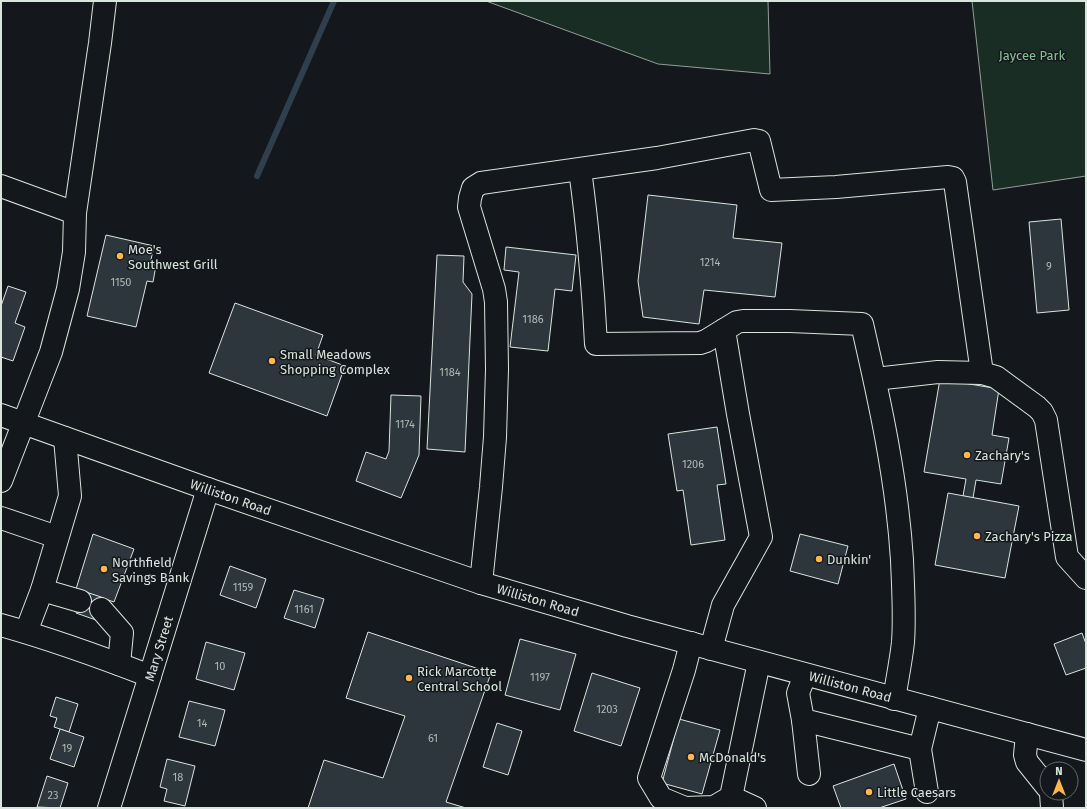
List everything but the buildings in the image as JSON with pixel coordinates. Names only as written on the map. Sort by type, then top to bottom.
[{"type":"main road","points":[[1,481],[51,352],[68,289],[74,252],[75,213],[105,1]]},
{"type":"main road","points":[[481,583],[495,437],[497,368],[496,302],[494,289],[469,208],[473,188],[481,183],[657,158],[754,140],[759,141],[771,190],[836,187],[948,177],[953,178],[955,182],[982,374]]},
{"type":"main road","points":[[580,170],[592,274],[596,344],[700,343],[706,341],[737,322],[743,321],[862,324],[875,379],[894,487],[900,534],[903,586],[902,642],[894,699]]},
{"type":"main road","points":[[1,186],[75,213]]},
{"type":"main road","points":[[724,330],[761,537],[701,646],[649,778],[662,798],[685,808],[714,807],[730,797],[760,662]]},
{"type":"main road","points":[[875,379],[938,372],[982,374],[996,377],[1037,407],[1042,412],[1046,420],[1067,557],[1086,578]]},
{"type":"main road","name":"Williston Road","points":[[1,414],[208,490],[481,583],[627,626],[1086,750]]},
{"type":"main road","points":[[26,632],[42,590],[70,496],[65,438]]},
{"type":"main road","name":"Mary Street","points":[[109,808],[208,490]]},
{"type":"main road","points":[[1,518],[57,536]]},
{"type":"main road","points":[[42,590],[80,601]]},
{"type":"main road","points":[[101,609],[122,633],[119,664]]},
{"type":"main road","points":[[1,625],[26,632],[150,676]]},
{"type":"main road","points":[[805,675],[798,693],[803,720],[809,774]]},
{"type":"main road","points":[[928,792],[920,749],[930,708]]},
{"type":"main road","points":[[803,720],[920,749]]},
{"type":"main road","points":[[1027,734],[1025,754],[1027,762],[1039,777]]},
{"type":"main road","points":[[730,797],[755,808]]},
{"type":"green space","points":[[486,1],[768,1],[770,74],[658,64]]},
{"type":"green space","name":"Jaycee Park","points":[[972,1],[1086,1],[1086,176],[993,190]]},
{"type":"waterway","points":[[257,176],[334,1]]},
{"type":"place","name":"Moe's Southwest Grill","points":[[120,256]]},
{"type":"place","name":"Small Meadows Shopping Complex","points":[[272,361]]},
{"type":"place","name":"Zachary's","points":[[967,455]]},
{"type":"place","name":"Zachary's Pizza","points":[[977,536]]},
{"type":"place","name":"Dunkin'","points":[[819,559]]},
{"type":"place","name":"Northfield Savings Bank","points":[[104,569]]},
{"type":"place","name":"Rick Marcotte Central School","points":[[409,678]]},
{"type":"place","name":"McDonald's","points":[[691,757]]},
{"type":"place","name":"Little Caesars","points":[[869,792]]}]
